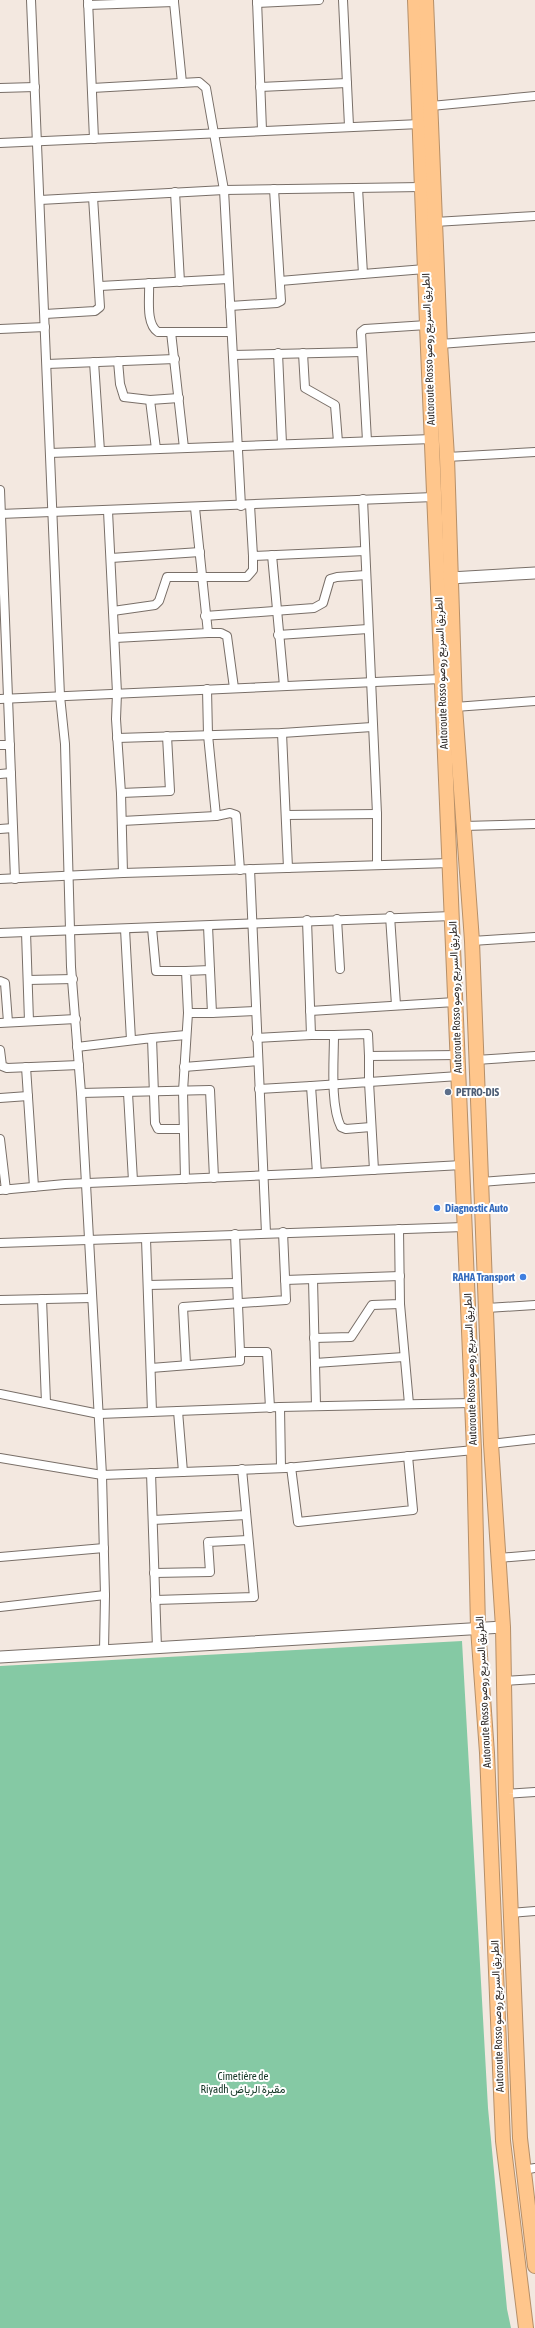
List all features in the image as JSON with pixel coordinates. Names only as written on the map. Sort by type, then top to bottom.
[{"type":"highway","name":"Autoroute Rosso الطريق السريع روصو","points":[[416,0],[441,679],[474,1450],[478,1628],[487,1753],[503,2140],[526,2328]]},
{"type":"highway","name":"Autoroute Rosso الطريق السريع روصو","points":[[426,0],[440,344],[448,457],[454,707],[472,941],[491,1444],[503,1627],[506,1794],[520,2138],[529,2169],[535,2266]]},
{"type":"street","points":[[31,0],[60,696],[64,744],[72,979],[81,1093],[102,1475],[105,1595],[104,1651]]},
{"type":"street","points":[[262,130],[257,1],[319,0]]},
{"type":"street","points":[[343,0],[349,126]]},
{"type":"street","points":[[94,138],[88,3],[174,1],[182,83]]},
{"type":"street","points":[[92,88],[199,82],[206,88],[224,190],[241,506]]},
{"type":"street","points":[[260,87],[347,83]]},
{"type":"street","points":[[0,88],[35,86]]},
{"type":"street","points":[[431,106],[535,96]]},
{"type":"street","points":[[0,143],[349,126],[420,124]]},
{"type":"street","points":[[40,200],[224,190],[422,187]]},
{"type":"street","points":[[358,188],[363,274]]},
{"type":"street","points":[[230,306],[279,303],[282,297],[274,189]]},
{"type":"street","points":[[175,192],[180,282]]},
{"type":"street","points":[[45,314],[98,310],[101,300],[92,197]]},
{"type":"street","points":[[435,222],[535,216]]},
{"type":"street","points":[[280,281],[425,269]]},
{"type":"street","points":[[100,286],[228,279]]},
{"type":"street","points":[[149,283],[151,322],[154,329],[158,332],[231,332]]},
{"type":"street","points":[[367,441],[362,352],[363,330],[427,325]]},
{"type":"street","points":[[0,329],[45,327]]},
{"type":"street","points":[[171,332],[184,448]]},
{"type":"street","points":[[440,344],[535,337]]},
{"type":"street","points":[[233,355],[362,352]]},
{"type":"street","points":[[278,353],[282,444]]},
{"type":"street","points":[[303,353],[305,388],[335,404],[338,442]]},
{"type":"street","points":[[47,364],[174,359]]},
{"type":"street","points":[[118,361],[120,384],[124,397],[150,400],[179,398]]},
{"type":"street","points":[[94,362],[100,451]]},
{"type":"street","points":[[150,400],[156,449]]},
{"type":"street","points":[[50,453],[432,439]]},
{"type":"street","points":[[448,457],[535,452]]},
{"type":"street","points":[[0,490],[4,698],[10,745],[15,879]]},
{"type":"street","points":[[1,514],[195,508],[363,499],[434,497]]},
{"type":"street","points":[[363,499],[377,814],[377,865]]},
{"type":"street","points":[[113,612],[155,605],[159,600],[167,577],[247,577],[253,570],[250,505]]},
{"type":"street","points":[[195,508],[205,616],[208,633]]},
{"type":"street","points":[[108,511],[115,638],[117,738],[121,793],[123,873]]},
{"type":"street","points":[[253,556],[365,551]]},
{"type":"street","points":[[111,558],[200,552]]},
{"type":"street","points":[[272,555],[278,635],[284,686]]},
{"type":"street","points":[[450,578],[535,573]]},
{"type":"street","points":[[205,616],[320,605],[323,603],[330,579],[337,577],[366,575]]},
{"type":"street","points":[[278,635],[368,629]]},
{"type":"street","points":[[115,638],[221,633],[227,636],[234,688]]},
{"type":"street","points":[[4,698],[441,679]]},
{"type":"street","points":[[207,689],[208,735],[216,816]]},
{"type":"street","points":[[454,707],[535,701]]},
{"type":"street","points":[[117,738],[282,733],[372,727]]},
{"type":"street","points":[[282,733],[288,868]]},
{"type":"street","points":[[121,793],[170,791],[167,736]]},
{"type":"street","points":[[0,745],[10,745]]},
{"type":"street","points":[[0,774],[11,773]]},
{"type":"street","points":[[122,821],[216,816],[230,813],[236,815],[240,870]]},
{"type":"street","points":[[286,815],[377,814]]},
{"type":"street","points":[[464,826],[535,824]]},
{"type":"street","points":[[0,829],[14,828]]},
{"type":"street","points":[[0,879],[68,877],[123,873],[450,864]]},
{"type":"street","points":[[250,869],[256,1038],[266,1233]]},
{"type":"street","points":[[0,933],[208,926],[390,916],[452,916]]},
{"type":"street","points":[[390,916],[396,1005]]},
{"type":"street","points":[[337,919],[340,969]]},
{"type":"street","points":[[307,920],[311,1035]]},
{"type":"street","points":[[208,926],[212,1013]]},
{"type":"street","points":[[152,928],[156,971],[210,970]]},
{"type":"street","points":[[125,929],[131,1040]]},
{"type":"street","points":[[26,932],[29,1022]]},
{"type":"street","points":[[472,941],[535,937]]},
{"type":"street","points":[[185,1179],[183,1091],[188,1013],[186,971]]},
{"type":"street","points":[[28,980],[72,979]]},
{"type":"street","points":[[0,981],[5,983],[4,1023],[76,1019]]},
{"type":"street","points":[[310,1011],[456,1002]]},
{"type":"street","points":[[188,1013],[255,1011]]},
{"type":"street","points":[[256,1038],[368,1034],[374,1170]]},
{"type":"street","points":[[78,1047],[186,1035]]},
{"type":"street","points":[[334,1035],[334,1085],[338,1121],[341,1127],[346,1129],[371,1126]]},
{"type":"street","points":[[152,1038],[152,1092],[155,1123],[158,1128],[183,1129]]},
{"type":"street","points":[[0,1050],[2,1066],[7,1068],[79,1065]]},
{"type":"street","points":[[369,1056],[458,1055]]},
{"type":"street","points":[[476,1060],[535,1056]]},
{"type":"street","points":[[184,1067],[258,1061]]},
{"type":"street","points":[[26,1067],[34,1187]]},
{"type":"street","points":[[259,1089],[459,1076]]},
{"type":"street","points":[[311,1086],[317,1173]]},
{"type":"street","points":[[81,1093],[210,1090],[214,1178]]},
{"type":"street","points":[[128,1093],[133,1181]]},
{"type":"street","points":[[0,1098],[28,1096]]},
{"type":"street","points":[[0,1139],[3,1190],[133,1181],[264,1176],[462,1165]]},
{"type":"street","points":[[481,1182],[535,1178]]},
{"type":"street","points":[[0,1243],[146,1239],[283,1232],[464,1227]]},
{"type":"street","points":[[399,1229],[400,1304],[409,1404]]},
{"type":"street","points":[[186,1365],[183,1307],[286,1300],[283,1232]]},
{"type":"street","points":[[151,1368],[240,1361],[235,1234]]},
{"type":"street","points":[[146,1239],[152,1412]]},
{"type":"street","points":[[285,1280],[400,1276]]},
{"type":"street","points":[[312,1279],[316,1406]]},
{"type":"street","points":[[148,1285],[237,1283]]},
{"type":"street","points":[[0,1300],[92,1298]]},
{"type":"street","points":[[42,1299],[46,1404]]},
{"type":"street","points":[[314,1338],[352,1337],[372,1305],[400,1304]]},
{"type":"street","points":[[487,1308],[535,1305]]},
{"type":"street","points":[[240,1352],[267,1352],[270,1408]]},
{"type":"street","points":[[315,1363],[404,1357]]},
{"type":"street","points":[[0,1394],[99,1414],[280,1407],[471,1403]]},
{"type":"street","points":[[280,1407],[281,1468]]},
{"type":"street","points":[[178,1411],[183,1472]]},
{"type":"street","points":[[491,1444],[535,1439]]},
{"type":"street","points":[[0,1458],[102,1475],[281,1468],[474,1450]]},
{"type":"street","points":[[291,1467],[298,1522],[413,1510],[408,1456]]},
{"type":"street","points":[[155,1600],[254,1597],[242,1470]]},
{"type":"street","points":[[151,1473],[157,1648]]},
{"type":"street","points":[[153,1520],[246,1514]]},
{"type":"street","points":[[154,1573],[210,1572],[208,1542],[248,1540]]},
{"type":"street","points":[[0,1558],[104,1548]]},
{"type":"street","points":[[499,1558],[535,1555]]},
{"type":"street","points":[[0,1607],[105,1595]]},
{"type":"street","points":[[0,1657],[503,1627]]},
{"type":"street","points":[[503,1681],[535,1679]]},
{"type":"street","points":[[506,1794],[535,1792]]},
{"type":"street","points":[[510,1913],[535,1911]]},
{"type":"green space","name":"Cimetière de Riyadh مقبرة الرياض","points":[[462,1641],[488,2108],[507,2309],[511,2328],[0,2328],[0,1666]]},
{"type":"place","name":"PETRO-DIS","points":[[448,1092]]},
{"type":"place","name":"Diagnostic Auto","points":[[437,1208]]},
{"type":"place","name":"RAHA Transport","points":[[523,1277]]}]
